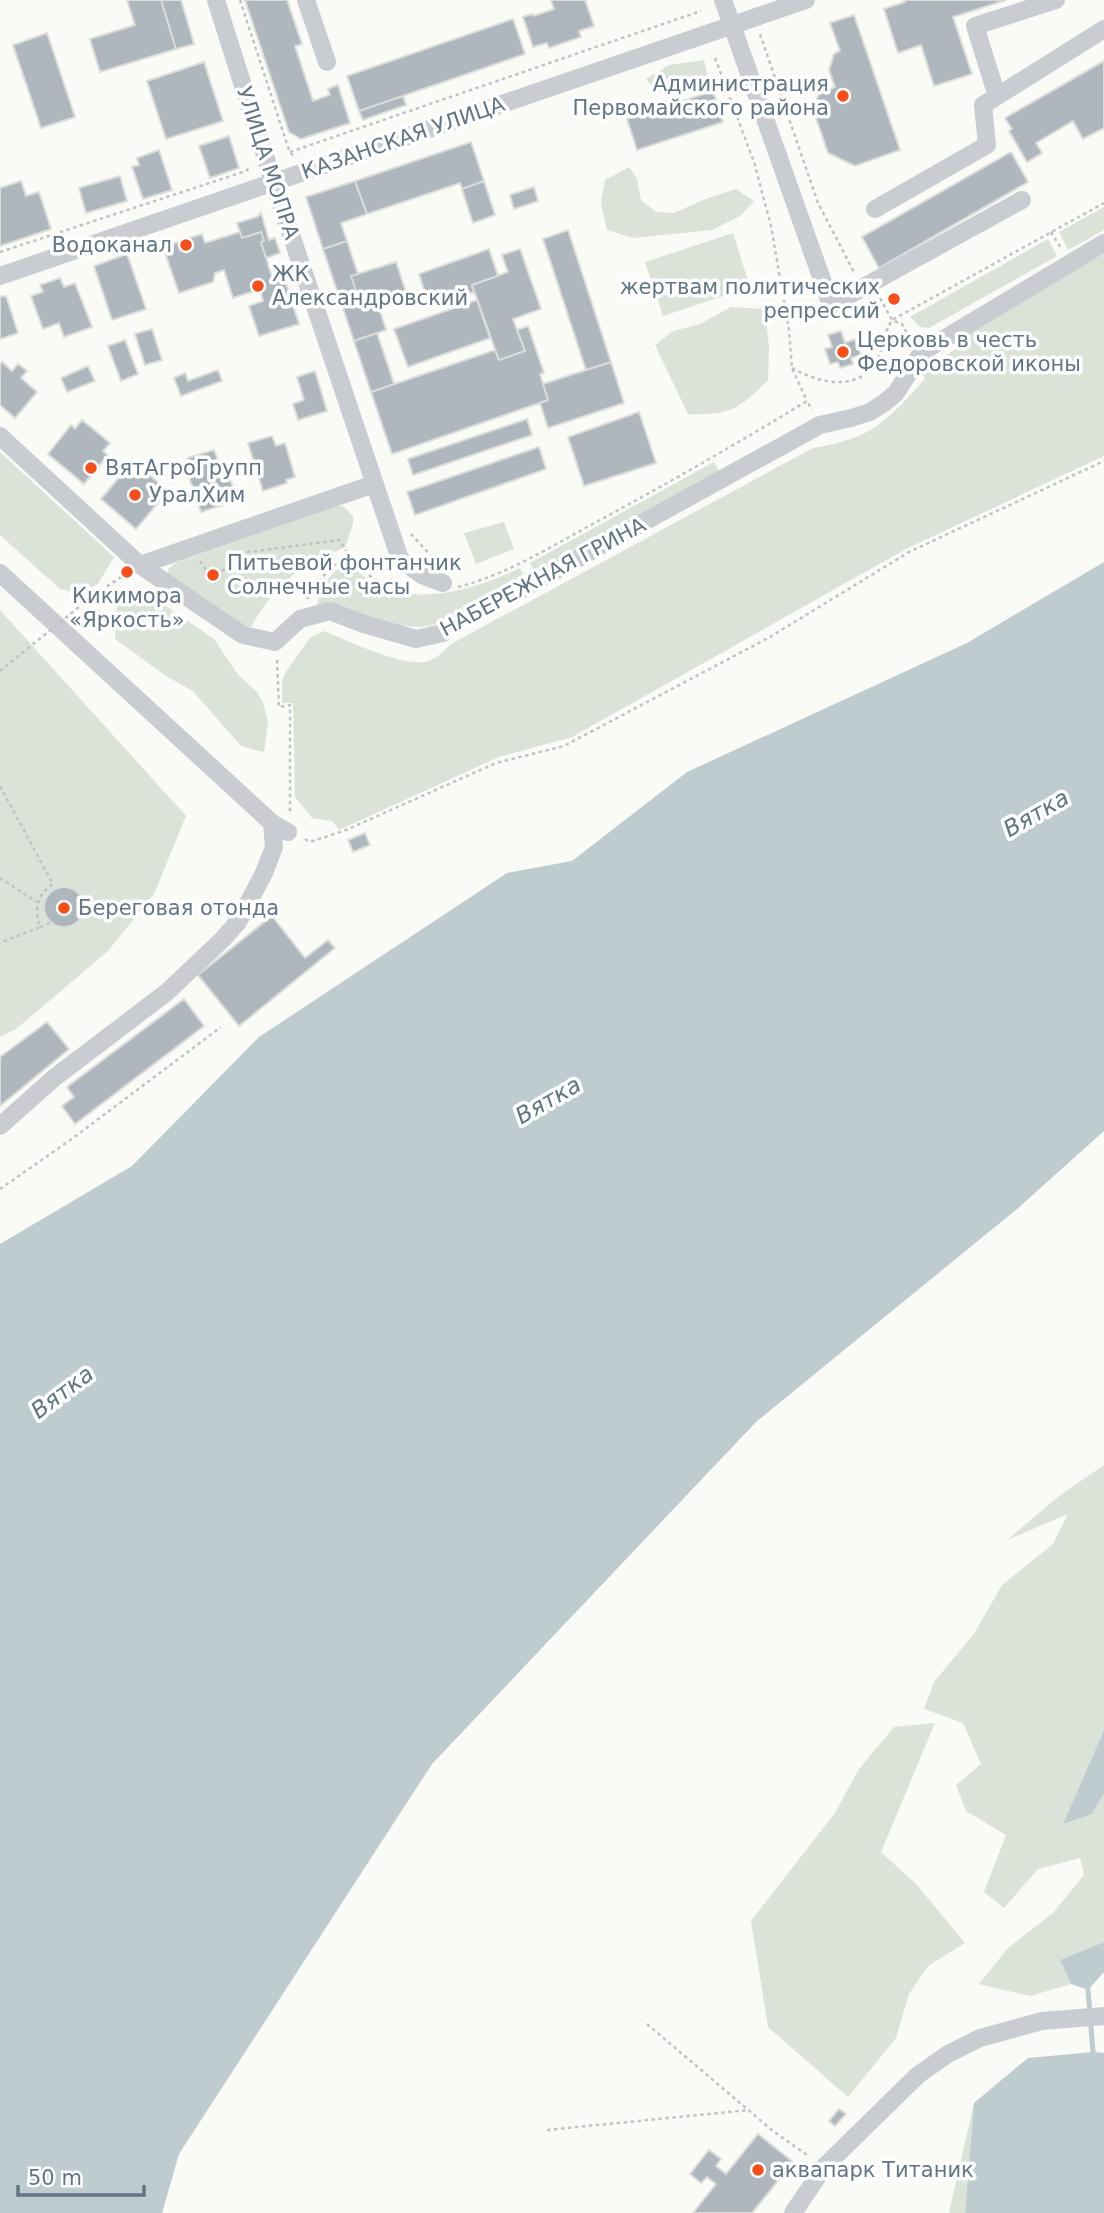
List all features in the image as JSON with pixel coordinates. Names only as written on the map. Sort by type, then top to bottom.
[{"type":"street","name":"УЛИЦА МОПРА","points":[[216,0],[273,181],[400,559],[422,575],[448,575]]},
{"type":"street","points":[[306,0],[327,62]]},
{"type":"street","points":[[723,0],[831,305],[1021,200]]},
{"type":"street","name":"КАЗАНСКАЯ УЛИЦА","points":[[0,276],[806,0]]},
{"type":"street","points":[[997,96],[975,26],[1056,0]]},
{"type":"street","points":[[875,209],[987,145],[983,105],[1104,29]]},
{"type":"street","name":"НАБЕРЕЖНАЯ ГРИНА","points":[[522,589],[820,425],[870,412],[896,393],[922,352],[1104,243]]},
{"type":"street","points":[[0,436],[140,565],[243,635],[275,642],[300,619]]},
{"type":"street","points":[[140,565],[374,484]]},
{"type":"street","points":[[0,573],[272,823],[288,832]]},
{"type":"street","name":"НАБЕРЕЖНАЯ ГРИНА","points":[[300,619],[330,611],[416,639],[443,633]]},
{"type":"street","points":[[0,1126],[54,1078],[167,992],[222,940],[251,901],[264,873],[274,846],[272,823]]},
{"type":"street","points":[[793,2213],[824,2167],[903,2089],[947,2054],[980,2038],[1042,2021],[1104,2016]]},
{"type":"path","points":[[240,0],[294,158]]},
{"type":"path","points":[[290,152],[701,11]]},
{"type":"path","points":[[758,26],[818,203],[859,282],[871,283],[892,320],[902,324],[909,338]]},
{"type":"path","points":[[715,58],[754,162],[771,226],[789,330],[792,368],[820,425]]},
{"type":"path","points":[[0,252],[246,171],[256,160]]},
{"type":"path","points":[[792,368],[824,383],[842,383],[858,378],[872,367],[880,352],[884,333],[892,320],[1104,203]]},
{"type":"path","points":[[1051,232],[1063,252]]},
{"type":"path","points":[[409,527],[412,536],[457,587],[485,580],[717,456],[807,401]]},
{"type":"path","points":[[310,842],[345,830],[496,763],[564,746],[770,637],[909,552],[1104,461]]},
{"type":"path","points":[[220,554],[233,555],[340,540],[357,568],[374,579],[397,587],[418,590]]},
{"type":"path","points":[[194,552],[209,574],[210,581],[215,583],[233,555]]},
{"type":"path","points":[[300,619],[305,602],[316,584],[334,564],[348,556]]},
{"type":"path","name":"НАБЕРЕЖНАЯ ГРИНА","points":[[443,633],[522,589]]},
{"type":"path","points":[[0,671],[95,594]]},
{"type":"path","points":[[278,671],[279,707],[290,705],[291,789]]},
{"type":"path","points":[[0,786],[55,889]]},
{"type":"path","points":[[0,878],[37,902]]},
{"type":"path","points":[[40,927],[36,916],[37,902],[53,884]]},
{"type":"path","points":[[0,943],[52,922]]},
{"type":"path","points":[[0,1189],[221,1027]]},
{"type":"path","points":[[647,2024],[749,2110],[824,2167]]},
{"type":"path","points":[[547,2130],[749,2110]]},
{"type":"shaded area","points":[[704,60],[709,82],[656,92],[646,79],[669,65]]},
{"type":"shaded area","points":[[629,167],[637,179],[641,200],[656,212],[674,213],[736,189],[754,201],[740,216],[712,230],[633,238],[607,230],[601,203],[605,180]]},
{"type":"shaded area","points":[[1104,207],[1104,230],[1068,250],[1059,232]]},
{"type":"shaded area","points":[[733,233],[750,287],[663,316],[645,262]]},
{"type":"shaded area","points":[[1048,239],[1057,256],[929,328],[920,327],[910,317]]},
{"type":"shaded area","points":[[1104,254],[1104,456],[906,549],[572,737],[499,757],[339,830],[332,821],[312,818],[295,797],[293,703],[282,703],[282,682],[285,673],[310,638],[324,631],[400,660],[432,660],[451,644],[813,448],[851,439],[877,426],[925,379],[921,372],[960,346],[955,336]]},
{"type":"shaded area","points":[[731,307],[765,309],[769,347],[768,380],[733,409],[714,414],[688,414],[655,345],[673,331],[700,324]]},
{"type":"shaded area","points":[[0,452],[114,557],[98,584],[78,593],[60,589],[0,535]]},
{"type":"shaded area","points":[[714,462],[719,471],[534,571],[530,563]]},
{"type":"shaded area","points":[[343,506],[353,516],[345,547],[313,562],[290,578],[270,598],[251,627],[236,625],[169,580],[168,569],[177,562]]},
{"type":"shaded area","points":[[504,522],[514,549],[476,564],[464,533]]},
{"type":"shaded area","points":[[347,563],[373,583],[409,594],[466,588],[520,568],[525,578],[476,606],[437,624],[403,626],[317,605],[328,580]]},
{"type":"shaded area","points":[[141,589],[214,639],[238,675],[257,692],[268,721],[264,752],[241,746],[193,691],[166,676],[115,639],[117,602]]},
{"type":"shaded area","points":[[0,610],[186,816],[154,894],[108,951],[16,1029],[0,1037]]},
{"type":"shaded area","points":[[1104,1465],[1104,1730],[1063,1824],[1092,1814],[1104,1793],[1104,1942],[1060,1960],[1071,1984],[1030,1996],[979,1984],[1008,1948],[1053,1913],[1084,1875],[1080,1858],[1038,1869],[1004,1908],[984,1892],[1006,1835],[966,1811],[956,1785],[981,1764],[963,1723],[924,1709],[934,1682],[974,1634],[1002,1585],[1053,1544],[1068,1514],[1007,1540],[1059,1496]]},
{"type":"shaded area","points":[[935,1723],[881,1852],[917,1885],[965,1943],[928,1966],[909,1994],[896,2038],[848,2097],[768,2027],[751,1921],[835,1813],[859,1769],[894,1727]]},
{"type":"shaded area","points":[[974,2103],[965,2213],[949,2213]]},
{"type":"water","name":"Вятка","points":[[1104,562],[1104,1131],[1017,1209],[756,1422],[432,1764],[179,2154],[162,2213],[0,2213],[0,1244],[132,1166],[259,1037],[507,873],[572,861],[687,772],[967,643]]},
{"type":"water","points":[[1104,1730],[1104,1793],[1092,1814],[1063,1824]]},
{"type":"water","points":[[1104,1942],[1104,1972],[1088,1990],[1071,1984],[1060,1960]]},
{"type":"water","points":[[1104,2053],[1104,2213],[965,2213],[974,2103],[1028,2058]]},
{"type":"building","points":[[127,0],[161,0],[176,49],[100,72],[90,39],[135,25]]},
{"type":"building","points":[[161,0],[181,0],[194,44],[176,49]]},
{"type":"building","points":[[245,0],[287,0],[302,44],[295,46],[313,101],[330,95],[328,89],[338,85],[350,123],[301,139],[289,132]]},
{"type":"building","points":[[551,0],[585,0],[594,26],[579,31],[581,37],[549,48],[547,43],[533,47],[523,17],[554,9]]},
{"type":"building","points":[[904,0],[1006,0],[953,17],[972,74],[934,86],[921,45],[898,53],[884,9],[905,2]]},
{"type":"building","points":[[854,15],[900,150],[855,166],[828,153],[815,115],[822,113],[817,98],[820,92],[835,87],[829,70],[834,54],[840,51],[830,23]]},
{"type":"building","points":[[513,19],[525,54],[359,111],[347,76]]},
{"type":"building","points":[[47,33],[75,117],[41,128],[13,45]]},
{"type":"building","points":[[1104,61],[1104,128],[1083,139],[1073,121],[1036,143],[1042,153],[1027,162],[1009,131],[1012,129],[1005,118]]},
{"type":"building","points":[[204,62],[223,121],[166,139],[147,81]]},
{"type":"building","points":[[713,91],[723,122],[637,150],[627,119]]},
{"type":"building","points":[[403,96],[406,105],[363,120],[359,111]]},
{"type":"building","points":[[229,136],[239,168],[210,178],[199,146]]},
{"type":"building","points":[[471,142],[484,181],[462,189],[460,183],[367,214],[355,181]]},
{"type":"building","points":[[159,150],[172,190],[143,199],[132,167],[139,165],[137,158]]},
{"type":"building","points":[[1011,152],[1028,182],[879,268],[862,237]]},
{"type":"building","points":[[120,176],[127,201],[86,213],[79,188]]},
{"type":"building","points":[[21,181],[26,196],[39,192],[51,229],[0,246],[0,188]]},
{"type":"building","points":[[355,181],[367,214],[341,223],[347,241],[323,249],[306,197]]},
{"type":"building","points":[[484,181],[495,215],[473,223],[462,189]]},
{"type":"building","points":[[534,187],[538,201],[514,209],[510,195]]},
{"type":"building","points":[[261,213],[269,240],[275,238],[280,253],[266,258],[261,232],[242,238],[237,223],[257,217]]},
{"type":"building","points":[[568,230],[611,362],[586,370],[543,239]]},
{"type":"building","name":"ЖК Александровский","points":[[240,232],[242,238],[261,232],[264,241],[261,242],[273,280],[284,277],[299,324],[259,336],[249,306],[263,301],[260,289],[233,298],[224,270],[215,273],[213,282],[179,293],[163,247],[202,234],[205,243]]},
{"type":"building","points":[[347,241],[358,274],[351,276],[361,306],[377,301],[386,330],[354,341],[323,249]]},
{"type":"building","points":[[489,249],[498,276],[472,285],[474,292],[430,307],[419,274]]},
{"type":"building","points":[[520,249],[541,309],[513,319],[525,351],[499,360],[472,285],[508,272],[502,255]]},
{"type":"building","points":[[127,254],[146,309],[112,320],[94,266]]},
{"type":"building","points":[[396,262],[406,292],[361,306],[351,276]]},
{"type":"building","points":[[60,278],[64,287],[75,283],[92,327],[64,337],[59,323],[43,329],[31,296],[43,292],[40,285]]},
{"type":"building","points":[[6,296],[18,333],[0,339],[0,297]]},
{"type":"building","points":[[477,300],[490,338],[408,367],[394,329]]},
{"type":"building","points":[[528,326],[544,373],[540,374],[548,400],[392,454],[371,392],[495,350],[499,360],[525,351],[517,330]]},
{"type":"building","points":[[152,329],[162,360],[145,365],[135,334]]},
{"type":"building","name":"Церковь в честь Федоровской иконы","points":[[841,331],[845,343],[855,339],[861,355],[851,358],[853,364],[840,368],[838,362],[830,364],[825,349],[832,347],[828,335]]},
{"type":"building","points":[[377,333],[394,384],[371,392],[354,341]]},
{"type":"building","points":[[125,340],[138,374],[121,381],[108,346]]},
{"type":"building","points":[[2,362],[12,371],[18,364],[27,371],[21,378],[37,392],[15,418],[0,405]]},
{"type":"building","points":[[611,362],[624,403],[548,428],[540,403],[548,400],[543,384]]},
{"type":"building","points":[[88,366],[95,381],[67,392],[61,378]]},
{"type":"building","points":[[218,370],[222,381],[181,396],[174,378],[185,373],[188,381]]},
{"type":"building","points":[[315,371],[327,411],[298,420],[293,404],[304,400],[297,377]]},
{"type":"building","points":[[639,412],[656,463],[584,486],[568,437]]},
{"type":"building","points":[[527,419],[532,435],[413,475],[408,459]]},
{"type":"building","points":[[82,420],[110,443],[103,451],[108,455],[84,484],[48,454],[71,425],[75,429]]},
{"type":"building","points":[[272,436],[276,446],[285,443],[295,477],[286,480],[287,483],[263,491],[248,443]]},
{"type":"building","points":[[539,447],[546,469],[415,515],[407,492]]},
{"type":"building","points":[[214,450],[220,466],[225,464],[237,500],[201,512],[189,477],[194,475],[188,458]]},
{"type":"building","name":"УралХим","points":[[133,461],[168,491],[136,529],[101,499]]},
{"type":"building","points":[[365,833],[370,845],[353,852],[348,840]]},
{"type":"building","name":"Береговая отонда","points":[[64,887],[78,893],[84,907],[78,921],[64,927],[50,921],[44,907],[50,893]]},
{"type":"building","points":[[272,916],[305,958],[328,940],[335,948],[239,1026],[198,975]]},
{"type":"building","points":[[184,999],[204,1026],[75,1124],[62,1106],[74,1097],[67,1087]]},
{"type":"building","points":[[47,1022],[69,1049],[0,1106],[0,1057]]},
{"type":"building","points":[[839,2109],[846,2114],[835,2126],[829,2121]]},
{"type":"building","name":"аквапарк Титаник","points":[[758,2134],[793,2162],[752,2213],[693,2213],[716,2184],[707,2177],[701,2183],[690,2174],[709,2150],[721,2159],[716,2166],[726,2174]]},
{"type":"waterway","points":[[1088,1990],[1093,2052]]},
{"type":"place","name":"Администрация Первомайского района","points":[[843,96]]},
{"type":"place","name":"Водоканал","points":[[186,245]]},
{"type":"place","name":"ЖК Александровский","points":[[258,286]]},
{"type":"place","name":"жертвам политических репрессий","points":[[894,299]]},
{"type":"place","name":"Церковь в честь Федоровской иконы","points":[[843,352]]},
{"type":"place","name":"ВятАгроГрупп","points":[[91,468]]},
{"type":"place","name":"УралХим","points":[[135,495]]},
{"type":"place","name":"Кикимора «Яркость»","points":[[127,572]]},
{"type":"place","name":"Питьевой фонтанчик Солнечные часы","points":[[213,575]]},
{"type":"place","name":"Береговая отонда","points":[[64,908]]},
{"type":"place","name":"аквапарк Титаник","points":[[758,2170]]}]
